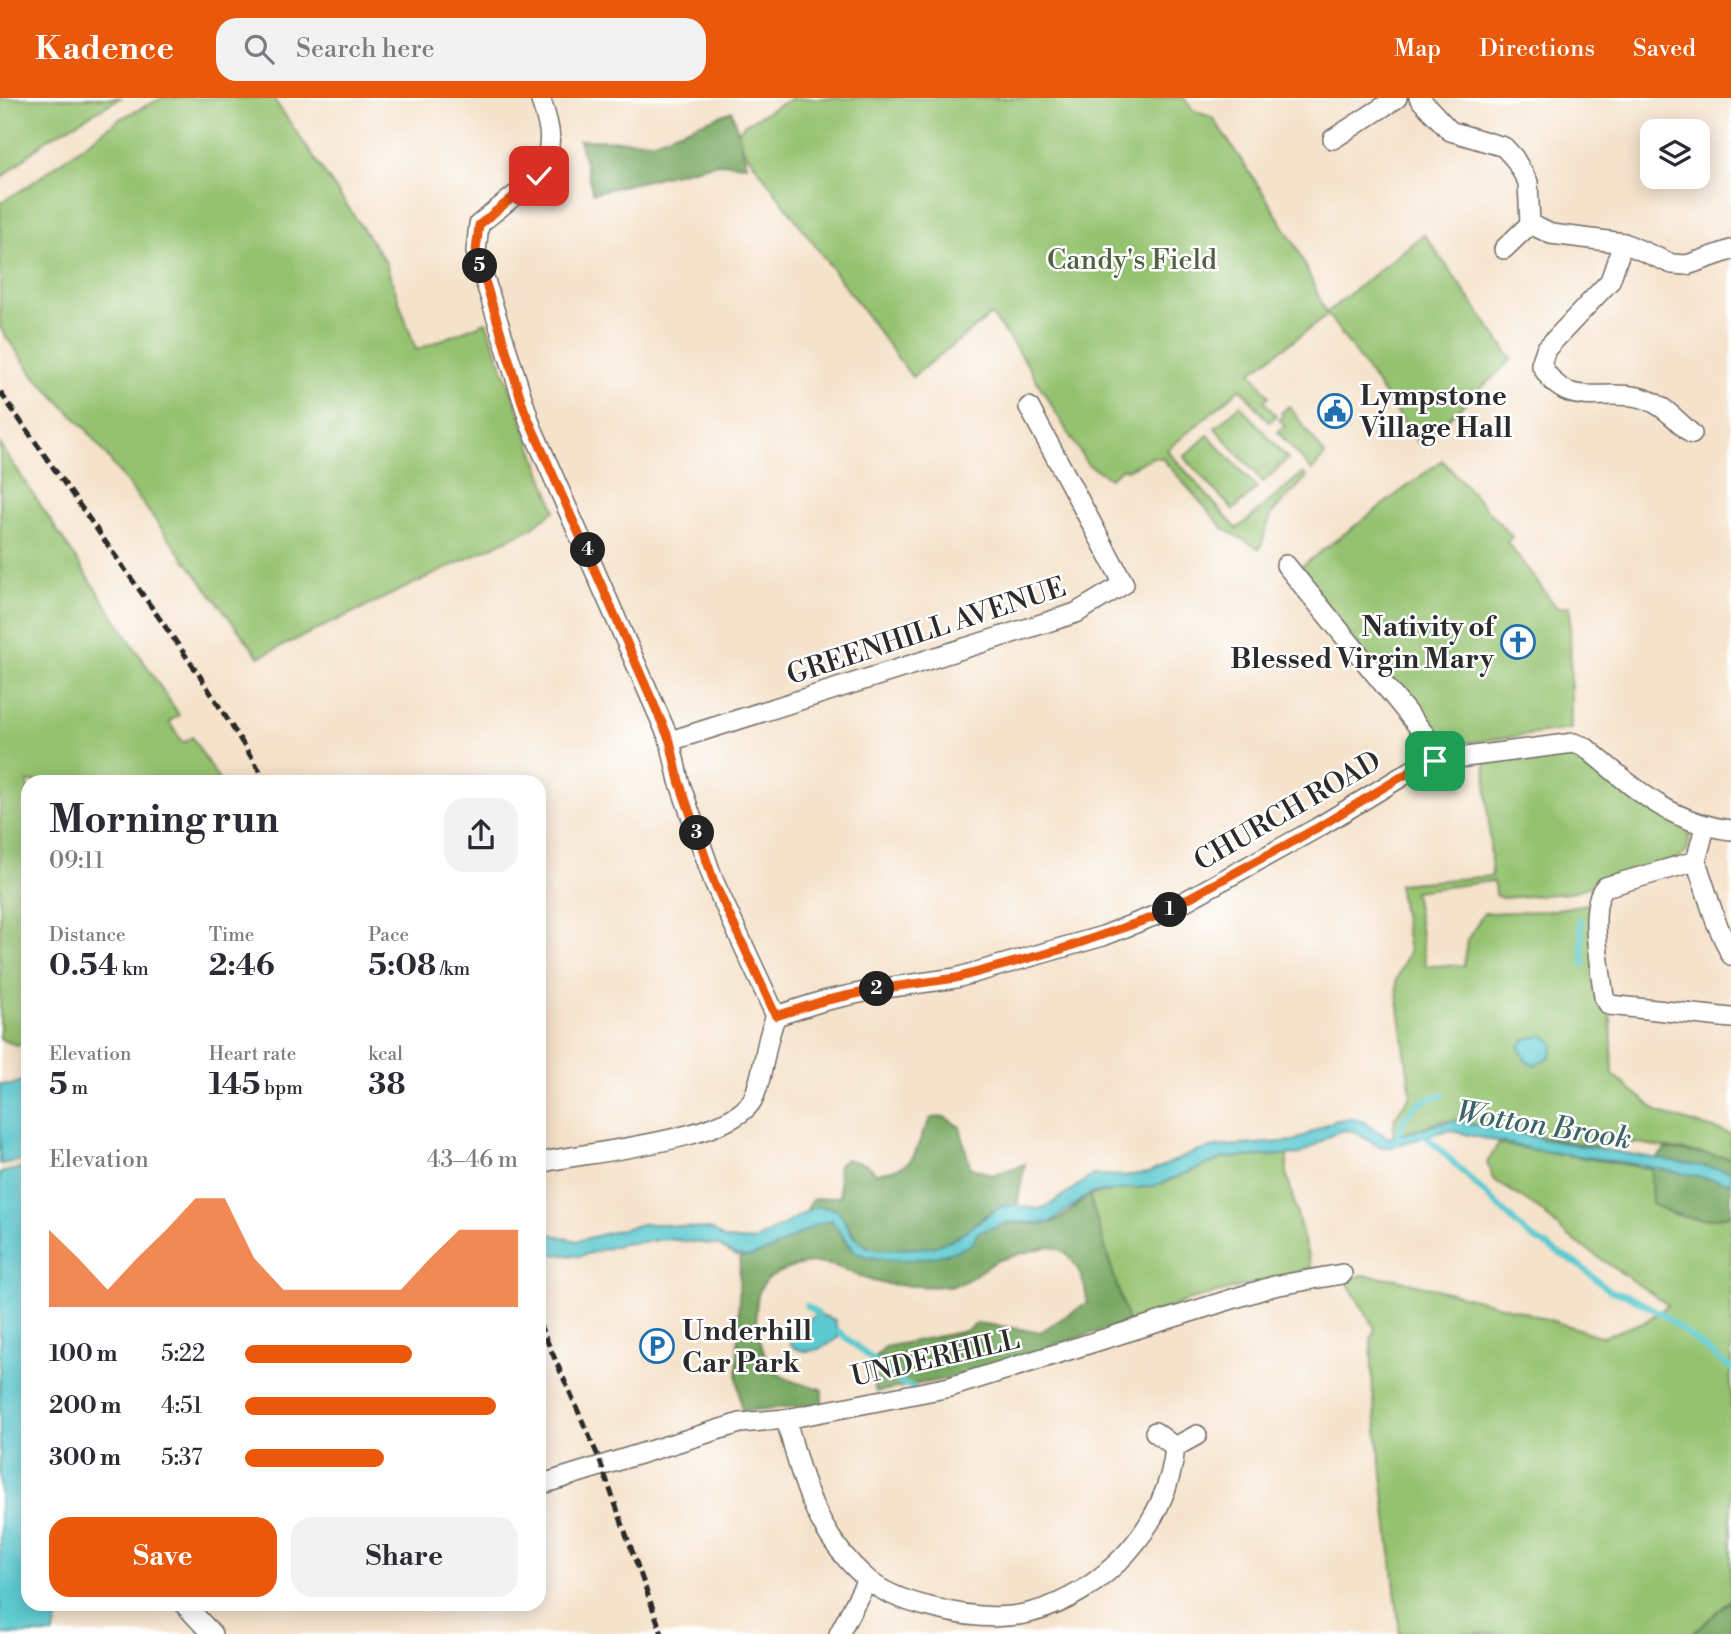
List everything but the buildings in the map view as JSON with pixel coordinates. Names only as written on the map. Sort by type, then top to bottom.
[{"type":"street","points":[[540,98],[551,131],[545,164],[539,176],[479,225],[476,251],[531,426],[670,741],[679,781],[714,882],[776,1016],[768,1034],[752,1099],[737,1115],[696,1134],[546,1162]]},
{"type":"street","points":[[1333,138],[1397,98]]},
{"type":"street","points":[[1419,98],[1450,131],[1504,147],[1528,182],[1530,224],[1504,250]]},
{"type":"street","points":[[1530,224],[1551,234],[1623,243],[1652,258],[1687,265],[1731,250]]},
{"type":"street","points":[[1623,243],[1610,281],[1546,349],[1541,364],[1548,378],[1572,395],[1637,396],[1664,409],[1692,434]]},
{"type":"street","name":"GREENHILL AVENUE","points":[[670,741],[1076,613],[1125,584],[1029,407]]},
{"type":"street","points":[[1286,565],[1426,736],[1435,761]]},
{"type":"street","name":"CHURCH ROAD","points":[[776,1016],[823,1001],[968,974],[1059,950],[1154,917],[1317,828],[1411,771],[1435,761],[1574,743],[1585,747],[1658,807],[1705,827],[1731,830]]},
{"type":"street","points":[[1705,827],[1696,861],[1716,922],[1731,955]]},
{"type":"street","points":[[1696,861],[1605,887],[1599,893],[1596,898],[1597,926],[1604,997],[1609,1005],[1731,1018]]},
{"type":"street","name":"UNDERHILL","points":[[546,1483],[740,1423],[786,1419],[950,1387],[1274,1286],[1342,1274]]},
{"type":"street","points":[[786,1419],[806,1493],[834,1544],[867,1580],[921,1605],[971,1615],[1014,1615],[1069,1598],[1110,1569],[1135,1546],[1173,1469],[1175,1447]]},
{"type":"street","points":[[1155,1432],[1175,1447]]},
{"type":"street","points":[[1175,1447],[1197,1435]]},
{"type":"street","points":[[839,1634],[867,1580]]},
{"type":"street","points":[[191,1611],[212,1634]]},
{"type":"green space","points":[[0,98],[120,98],[46,140],[0,179]]},
{"type":"green space","points":[[162,98],[273,98],[385,261],[416,350],[486,322],[555,510],[530,529],[259,657],[86,429],[33,374],[0,328],[0,203],[28,186],[121,118]]},
{"type":"green space","name":"Candy's Field","points":[[792,98],[1184,98],[1193,110],[1213,118],[1262,191],[1297,248],[1326,313],[1424,234],[1512,359],[1420,445],[1328,315],[1251,372],[1269,396],[1264,401],[1276,416],[1269,422],[1241,388],[1167,450],[1237,529],[1303,473],[1307,477],[1272,513],[1260,549],[1224,529],[1162,458],[1153,457],[1126,470],[1123,468],[1110,478],[1087,464],[1023,358],[991,315],[912,377],[734,136],[745,124]]},
{"type":"green space","points":[[732,111],[747,165],[718,163],[593,193],[579,140],[654,141]]},
{"type":"green space","points":[[1240,405],[1288,459],[1263,482],[1215,428]]},
{"type":"green space","points":[[1289,406],[1325,455],[1312,471],[1278,432],[1285,426],[1279,419],[1283,416],[1281,413]]},
{"type":"green space","points":[[1208,435],[1257,488],[1233,510],[1184,457]]},
{"type":"green space","points":[[0,444],[179,715],[169,722],[183,743],[192,737],[216,775],[21,775],[21,1044],[16,1045],[0,1039]]},
{"type":"green space","points":[[1442,460],[1512,537],[1507,542],[1557,608],[1570,606],[1571,729],[1449,745],[1434,743],[1298,569]]},
{"type":"green space","points":[[1573,753],[1642,804],[1686,829],[1690,834],[1687,852],[1676,859],[1569,893],[1504,898],[1496,896],[1493,881],[1414,891],[1426,966],[1464,965],[1467,940],[1484,913],[1547,911],[1586,904],[1593,907],[1598,1005],[1611,1018],[1613,1075],[1660,1113],[1731,1134],[1731,1158],[1636,1143],[1593,1146],[1444,1120],[1393,1137],[1395,1117],[1411,1095],[1396,980],[1409,952],[1398,884],[1492,876],[1485,762]]},
{"type":"green space","points":[[945,1117],[960,1127],[970,1167],[992,1175],[1025,1164],[1017,1205],[1008,1205],[991,1212],[944,1244],[918,1250],[883,1250],[869,1247],[859,1240],[841,1215],[833,1209],[822,1207],[807,1210],[812,1200],[840,1196],[838,1165],[846,1159],[868,1165],[876,1173],[902,1167],[914,1156],[931,1118]]},
{"type":"green space","points":[[1498,1144],[1652,1169],[1653,1204],[1691,1218],[1711,1219],[1731,1214],[1731,1600],[1692,1634],[1400,1634],[1373,1393],[1371,1338],[1375,1328],[1346,1281],[1362,1275],[1397,1279],[1521,1311],[1603,1337],[1646,1321],[1668,1305],[1566,1235],[1540,1210],[1493,1179],[1487,1163]]},
{"type":"green space","points":[[1666,1149],[1731,1158],[1731,1214],[1710,1219],[1691,1218],[1652,1204],[1653,1167]]},
{"type":"green space","points":[[1287,1155],[1287,1175],[1311,1268],[1187,1301],[1128,1322],[1089,1195],[1163,1183],[1223,1158]]},
{"type":"green space","points":[[1089,1195],[1128,1322],[946,1379],[876,1392],[867,1366],[885,1347],[965,1331],[978,1323],[1040,1332],[1087,1303],[1077,1268],[1065,1253],[1048,1247],[997,1261],[966,1281],[946,1286],[879,1283],[824,1264],[810,1263],[792,1267],[763,1284],[756,1308],[759,1336],[773,1369],[789,1380],[822,1389],[822,1404],[742,1411],[737,1376],[740,1257],[764,1251],[808,1227],[831,1220],[851,1248],[865,1256],[900,1259],[939,1255],[956,1250],[977,1233],[997,1225],[1054,1222]]},
{"type":"green space","points":[[1731,1600],[1731,1634],[1692,1634]]},
{"type":"water","points":[[1545,1035],[1554,1044],[1550,1057],[1535,1065],[1525,1060],[1519,1047],[1526,1039]]},
{"type":"water","points":[[21,1081],[21,1160],[0,1164],[0,1084],[12,1085]]},
{"type":"water","points":[[1350,1118],[1364,1122],[1388,1138],[1454,1120],[1547,1140],[1731,1171],[1731,1183],[1640,1165],[1530,1149],[1448,1130],[1391,1147],[1380,1147],[1353,1131],[1345,1130],[1300,1154],[1223,1158],[1154,1186],[1091,1193],[1049,1223],[1008,1222],[977,1233],[973,1243],[960,1249],[931,1257],[900,1260],[856,1253],[831,1220],[816,1225],[770,1250],[749,1257],[736,1256],[717,1245],[668,1239],[622,1244],[580,1256],[546,1254],[546,1233],[577,1241],[642,1224],[713,1230],[724,1239],[754,1241],[817,1206],[838,1210],[853,1236],[867,1247],[881,1250],[933,1247],[955,1238],[1000,1207],[1013,1205],[1038,1209],[1048,1206],[1093,1175],[1124,1176],[1148,1173],[1195,1152],[1216,1147],[1294,1141],[1334,1121]]},
{"type":"water","points":[[21,1168],[21,1611],[60,1611],[53,1634],[0,1634],[0,1173]]},
{"type":"water","points":[[818,1314],[835,1320],[838,1338],[826,1346],[808,1351],[802,1351],[790,1344],[791,1329]]},
{"type":"waterway","points":[[1580,919],[1584,964]]},
{"type":"waterway","points":[[1396,1143],[1402,1124],[1411,1110],[1424,1101],[1443,1095]]},
{"type":"waterway","points":[[1422,1132],[1528,1235],[1579,1265],[1610,1291],[1627,1295],[1662,1314],[1731,1369]]},
{"type":"waterway","points":[[807,1306],[818,1314]]},
{"type":"waterway","points":[[838,1331],[901,1383],[913,1387]]},
{"type":"railway","points":[[0,392],[200,676],[263,775]]},
{"type":"railway","points":[[546,1339],[598,1456],[662,1634]]},
{"type":"place","name":"Lympstone Village Hall","points":[[1335,411]]},
{"type":"place","name":"Nativity of Blessed Virgin Mary","points":[[1518,642]]},
{"type":"place","name":"Underhill Car Park","points":[[657,1346]]},
{"type":"route","points":[[539,176],[517,191],[505,205],[479,225],[476,251],[489,301],[524,409],[670,741],[679,781],[714,882],[752,959],[776,1016],[823,1001],[878,989],[956,978],[1059,950],[1154,917],[1317,828],[1411,771],[1435,761]]},
{"type":"water label","name":"Wotton Brook","points":[[1544,1125]]}]
